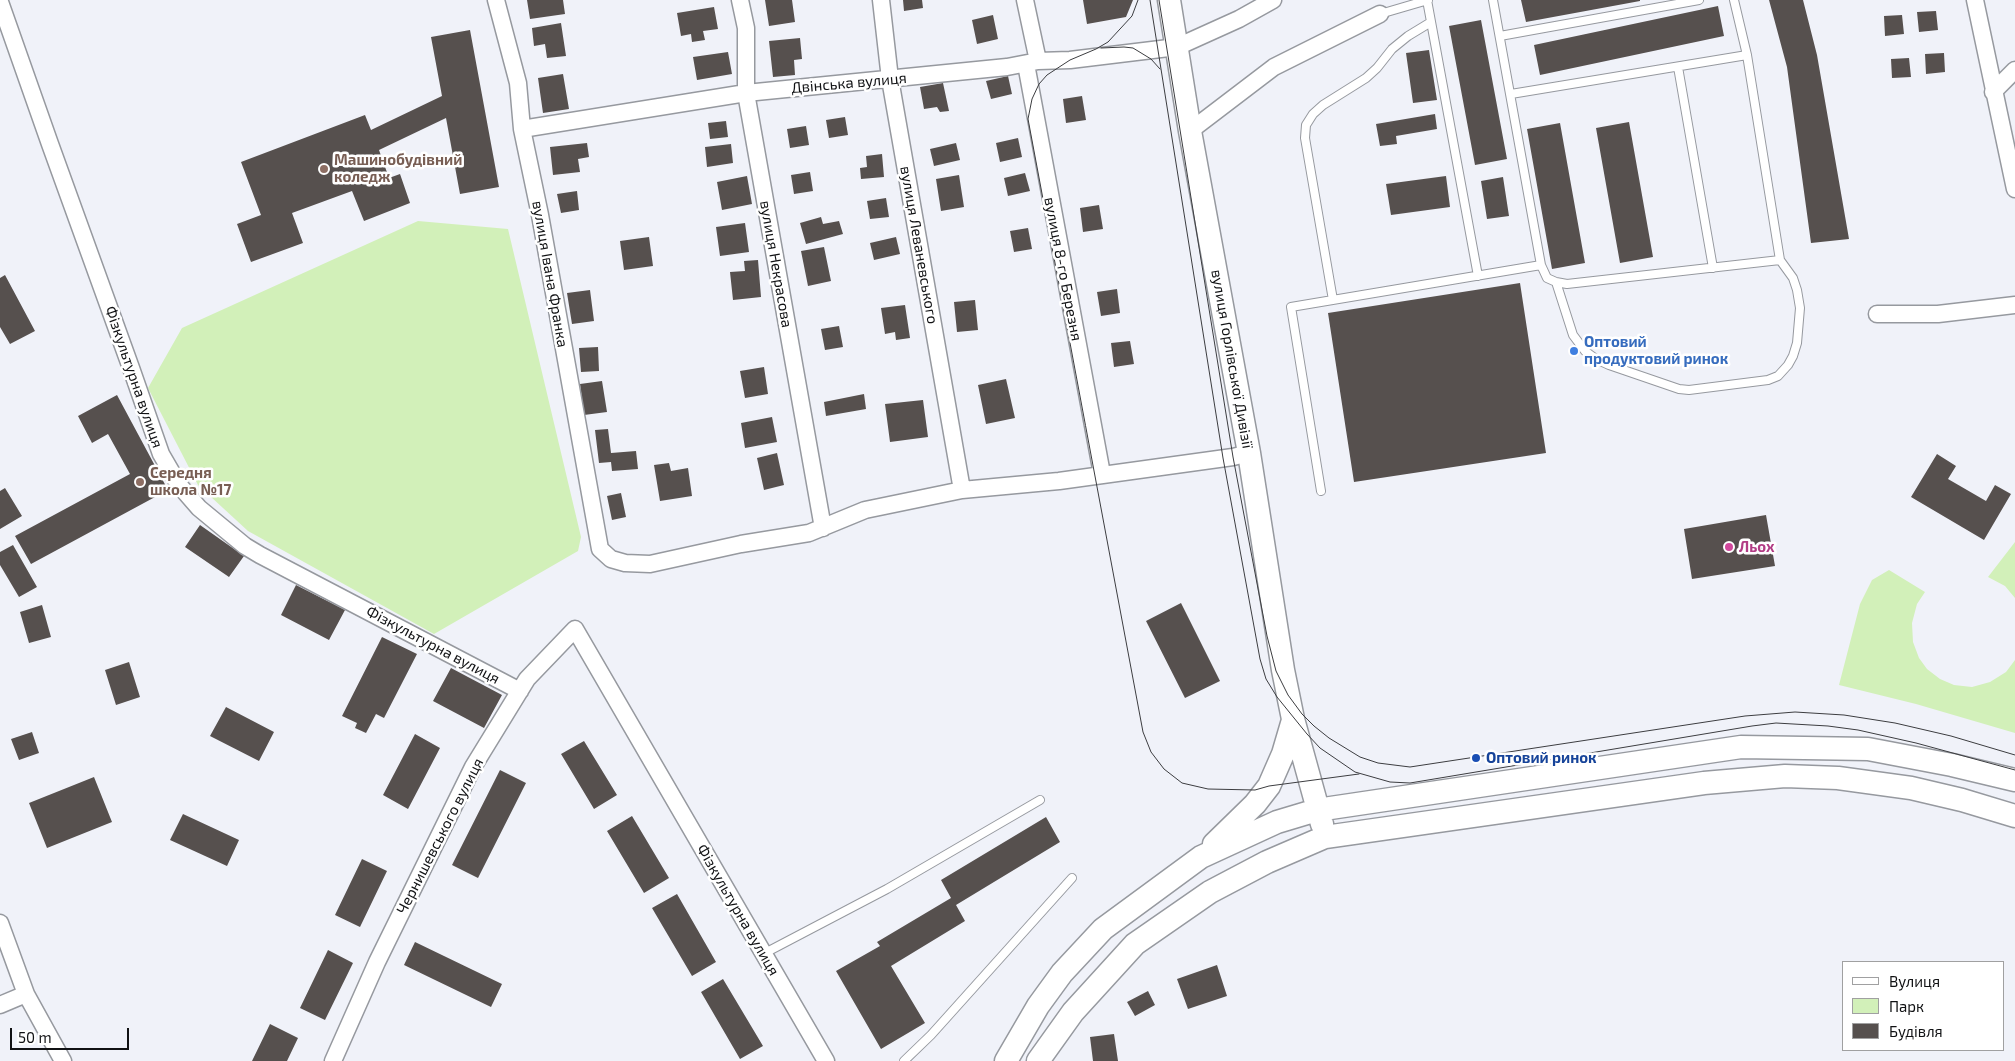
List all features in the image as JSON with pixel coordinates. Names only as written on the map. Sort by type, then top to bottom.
[{"type":"main road","name":"вулиця Горлівської Дивізії","points":[[1169,0],[1190,130],[1249,454],[1281,660],[1293,719],[1325,837]]},
{"type":"main road","points":[[1006,1061],[1038,1006],[1062,973],[1103,929],[1201,857],[1255,804],[1269,786],[1283,754],[1293,719]]},
{"type":"main road","points":[[1201,857],[1277,822],[1317,810],[1741,747],[1868,750],[1933,761],[2015,780]]},
{"type":"main road","points":[[1038,1061],[1073,1012],[1135,944],[1210,892],[1267,862],[1325,837],[1704,783],[1785,776],[1838,778],[1911,788],[1962,800],[2015,816]]},
{"type":"street","name":"вулиця Івана Франка","points":[[496,0],[518,83],[522,129],[540,215],[600,549],[611,559],[625,563],[650,564],[741,544],[808,533],[823,528]]},
{"type":"street","name":"вулиця Некрасова","points":[[740,0],[746,28],[746,92],[823,528]]},
{"type":"street","name":"вулиця Леваневського","points":[[881,0],[890,80],[962,490]]},
{"type":"street","name":"вулиця 8-го Березня","points":[[1024,0],[1032,63],[1102,474]]},
{"type":"street","name":"Двінська вулиця","points":[[522,129],[746,92],[890,80],[1177,47],[1240,19],[1273,0]]},
{"type":"street","points":[[1975,0],[2015,189]]},
{"type":"street","name":"Фізкультурна вулиця","points":[[0,2],[132,368],[161,454],[178,485],[199,508],[245,546],[520,691]]},
{"type":"street","points":[[1190,130],[1274,67],[1380,14]]},
{"type":"street","points":[[1994,92],[2015,70]]},
{"type":"street","points":[[1877,314],[1938,314],[2015,305]]},
{"type":"street","points":[[823,528],[865,510],[962,490],[1059,481],[1249,454]]},
{"type":"street","name":"Фізкультурна вулиця","points":[[575,629],[826,1061]]},
{"type":"street","name":"Чернишевського вулиця","points":[[333,1061],[376,962],[473,767],[527,679],[575,629]]},
{"type":"street","points":[[0,923],[26,994],[63,1061]]},
{"type":"street","points":[[0,1005],[26,994]]},
{"type":"lane","points":[[1380,14],[1427,0],[1478,276]]},
{"type":"lane","points":[[1493,0],[1541,265],[1547,278],[1567,284],[1780,260]]},
{"type":"lane","points":[[1500,36],[1699,0]]},
{"type":"lane","points":[[1556,282],[1573,335],[1585,351],[1608,365],[1679,389],[1689,390],[1768,380],[1778,376],[1788,365],[1797,343],[1800,308],[1793,278],[1780,260],[1747,56],[1734,0]]},
{"type":"lane","points":[[1333,300],[1305,138],[1306,125],[1313,114],[1323,105],[1366,78],[1377,68],[1392,49],[1408,36],[1431,22]]},
{"type":"lane","points":[[1511,94],[1747,56]]},
{"type":"lane","points":[[1678,67],[1713,268]]},
{"type":"lane","points":[[1321,491],[1291,307],[1541,265]]},
{"type":"lane","points":[[763,954],[887,889],[1040,800]]},
{"type":"lane","points":[[904,1061],[931,1035],[1072,878]]},
{"type":"green space","points":[[418,221],[508,229],[581,537],[578,551],[434,634],[248,531],[198,485],[148,388],[182,328]]},
{"type":"green space","points":[[2015,542],[2015,598],[2005,586],[1988,577]]},
{"type":"green space","points":[[1889,570],[1925,592],[1917,604],[1912,623],[1913,642],[1919,658],[1927,669],[1940,679],[1954,685],[1972,687],[1990,682],[2006,672],[2015,660],[2015,733],[1916,704],[1839,685],[1860,604],[1872,580]]},
{"type":"building","points":[[527,0],[563,0],[565,14],[530,19]]},
{"type":"building","points":[[765,0],[792,0],[795,22],[769,26]]},
{"type":"building","points":[[903,0],[922,0],[923,8],[904,11]]},
{"type":"building","points":[[1083,0],[1133,0],[1126,17],[1087,24]]},
{"type":"building","points":[[1521,0],[1640,0],[1640,1],[1526,22]]},
{"type":"building","points":[[1769,0],[1803,0],[1817,55],[1849,239],[1811,243],[1787,67]]},
{"type":"building","points":[[1718,6],[1724,36],[1540,75],[1534,45]]},
{"type":"building","points":[[714,7],[718,29],[703,31],[705,40],[692,42],[691,34],[681,36],[677,13]]},
{"type":"building","points":[[1936,11],[1938,30],[1919,32],[1917,12]]},
{"type":"building","points":[[993,15],[998,39],[977,44],[972,20]]},
{"type":"building","points":[[1902,15],[1904,34],[1885,36],[1884,16]]},
{"type":"building","points":[[1481,20],[1507,159],[1475,165],[1449,26]]},
{"type":"building","points":[[561,23],[566,56],[547,58],[545,44],[534,46],[532,28]]},
{"type":"building","points":[[470,30],[499,187],[460,194],[446,118],[379,150],[389,178],[400,174],[410,203],[364,221],[352,191],[292,213],[303,243],[251,262],[237,224],[261,215],[241,162],[365,115],[371,130],[442,96],[431,37]]},
{"type":"building","points":[[800,38],[802,59],[794,60],[795,75],[773,77],[769,41]]},
{"type":"building","points":[[1429,50],[1437,100],[1413,103],[1406,53]]},
{"type":"building","points":[[728,52],[732,74],[697,80],[693,57]]},
{"type":"building","points":[[1944,53],[1945,72],[1926,74],[1925,54]]},
{"type":"building","points":[[1909,58],[1911,77],[1892,78],[1891,59]]},
{"type":"building","points":[[563,74],[569,109],[543,113],[538,78]]},
{"type":"building","points":[[1008,76],[1012,94],[991,99],[986,81]]},
{"type":"building","points":[[943,83],[949,111],[940,112],[937,107],[924,109],[920,87]]},
{"type":"building","points":[[1082,96],[1086,120],[1066,123],[1063,99]]},
{"type":"building","points":[[1435,114],[1437,129],[1396,136],[1397,144],[1380,146],[1376,124]]},
{"type":"building","points":[[845,117],[848,135],[829,138],[826,120]]},
{"type":"building","points":[[726,121],[728,137],[710,139],[708,123]]},
{"type":"building","points":[[1629,122],[1653,257],[1620,263],[1596,128]]},
{"type":"building","points":[[1560,123],[1585,263],[1552,269],[1527,129]]},
{"type":"building","points":[[806,126],[809,145],[790,148],[787,129]]},
{"type":"building","points":[[1018,138],[1022,157],[1000,162],[996,143]]},
{"type":"building","points":[[587,143],[589,157],[578,159],[580,172],[553,175],[550,147]]},
{"type":"building","points":[[956,143],[960,160],[934,166],[930,149]]},
{"type":"building","points":[[731,144],[733,163],[707,167],[705,147]]},
{"type":"building","points":[[882,154],[884,177],[861,179],[860,168],[867,167],[866,156]]},
{"type":"building","points":[[810,172],[813,191],[794,194],[791,175]]},
{"type":"building","points":[[1025,173],[1030,191],[1008,196],[1004,178]]},
{"type":"building","points":[[959,175],[964,207],[941,211],[936,179]]},
{"type":"building","points":[[747,176],[752,204],[722,210],[717,182]]},
{"type":"building","points":[[1446,176],[1450,207],[1391,215],[1386,184]]},
{"type":"building","points":[[1503,177],[1509,216],[1487,219],[1481,181]]},
{"type":"building","points":[[577,191],[579,210],[561,213],[557,194]]},
{"type":"building","points":[[886,198],[889,217],[870,219],[867,201]]},
{"type":"building","points":[[1099,205],[1103,229],[1083,232],[1080,208]]},
{"type":"building","points":[[821,217],[823,224],[839,221],[843,234],[806,244],[800,223]]},
{"type":"building","points":[[745,223],[749,252],[720,256],[716,227]]},
{"type":"building","points":[[1028,228],[1032,249],[1014,252],[1010,231]]},
{"type":"building","points":[[649,237],[653,266],[624,270],[620,241]]},
{"type":"building","points":[[896,237],[900,254],[874,260],[870,243]]},
{"type":"building","points":[[824,247],[831,281],[808,286],[801,251]]},
{"type":"building","points":[[758,260],[761,297],[733,300],[730,272],[745,271],[744,261]]},
{"type":"building","points":[[5,275],[35,331],[10,344],[0,327],[0,278]]},
{"type":"building","points":[[1520,283],[1546,453],[1354,482],[1328,313]]},
{"type":"building","points":[[1117,289],[1120,313],[1101,316],[1097,292]]},
{"type":"building","points":[[590,290],[594,321],[572,324],[567,293]]},
{"type":"building","points":[[975,300],[978,330],[957,332],[954,302]]},
{"type":"building","points":[[905,305],[910,338],[896,340],[895,332],[885,334],[881,308]]},
{"type":"building","points":[[839,326],[843,347],[825,350],[821,329]]},
{"type":"building","points":[[1130,341],[1134,364],[1114,367],[1111,343]]},
{"type":"building","points":[[598,347],[599,371],[581,372],[579,348]]},
{"type":"building","points":[[764,367],[768,394],[745,398],[740,371]]},
{"type":"building","points":[[1006,379],[1015,418],[986,424],[978,385]]},
{"type":"building","points":[[602,381],[607,412],[584,415],[580,384]]},
{"type":"building","points":[[864,394],[866,409],[826,416],[824,402]]},
{"type":"building","name":"Середня школа №17","points":[[117,395],[168,490],[31,564],[15,536],[130,474],[108,434],[92,443],[78,416]]},
{"type":"building","points":[[923,400],[928,437],[890,442],[885,404]]},
{"type":"building","points":[[772,417],[777,442],[745,448],[741,423]]},
{"type":"building","points":[[608,429],[611,453],[636,451],[638,469],[612,471],[611,462],[599,463],[595,430]]},
{"type":"building","points":[[777,453],[784,485],[764,490],[757,458]]},
{"type":"building","points":[[1937,454],[1956,466],[1948,479],[1986,501],[1995,485],[2011,494],[1984,540],[1911,497]]},
{"type":"building","points":[[669,463],[671,471],[688,468],[692,496],[660,501],[654,465]]},
{"type":"building","points":[[5,488],[22,516],[0,529],[0,491]]},
{"type":"building","points":[[621,493],[626,517],[612,520],[607,496]]},
{"type":"building","name":"Льох","points":[[1766,515],[1775,566],[1692,579],[1684,529]]},
{"type":"building","points":[[200,525],[244,556],[229,577],[185,547]]},
{"type":"building","points":[[13,545],[37,587],[19,597],[0,565],[0,552]]},
{"type":"building","points":[[296,585],[345,610],[329,640],[281,615]]},
{"type":"building","points":[[1181,603],[1220,681],[1185,698],[1146,621]]},
{"type":"building","points":[[42,605],[51,637],[29,643],[20,612]]},
{"type":"building","points":[[382,637],[417,654],[384,718],[376,714],[366,733],[355,728],[357,723],[342,716]]},
{"type":"building","points":[[129,662],[140,697],[116,705],[105,670]]},
{"type":"building","points":[[451,668],[502,695],[484,728],[433,701]]},
{"type":"building","points":[[226,707],[274,732],[259,761],[210,736]]},
{"type":"building","points":[[32,732],[39,753],[19,760],[11,739]]},
{"type":"building","points":[[415,734],[440,748],[408,809],[383,795]]},
{"type":"building","points":[[584,741],[617,795],[594,809],[561,754]]},
{"type":"building","points":[[500,770],[526,783],[478,878],[452,865]]},
{"type":"building","points":[[94,777],[112,822],[47,848],[29,803]]},
{"type":"building","points":[[183,814],[239,840],[227,866],[170,840]]},
{"type":"building","points":[[632,816],[669,878],[644,893],[607,831]]},
{"type":"building","points":[[1046,817],[1060,842],[956,905],[965,921],[891,966],[925,1023],[881,1049],[836,971],[880,946],[877,942],[951,898],[941,880]]},
{"type":"building","points":[[362,859],[387,871],[360,927],[335,915]]},
{"type":"building","points":[[677,894],[716,962],[692,976],[652,908]]},
{"type":"building","points":[[415,942],[502,984],[491,1007],[404,965]]},
{"type":"building","points":[[328,950],[353,963],[325,1020],[300,1008]]},
{"type":"building","points":[[1217,965],[1227,996],[1188,1009],[1177,979]]},
{"type":"building","points":[[723,979],[763,1046],[740,1059],[701,992]]},
{"type":"building","points":[[1148,991],[1155,1005],[1135,1016],[1127,1002]]},
{"type":"building","points":[[270,1024],[298,1038],[287,1061],[252,1061]]},
{"type":"building","points":[[1114,1034],[1118,1061],[1093,1061],[1090,1037]]},
{"type":"tram line","points":[[1138,0],[1132,16],[1108,42],[1070,60],[1047,75],[1039,84],[1032,99],[1028,119],[1143,732],[1151,752],[1164,769],[1182,783],[1208,789],[1255,790],[1269,786],[1359,774]]},
{"type":"tram line","points":[[1150,0],[1223,458],[1260,659],[1266,679],[1277,697],[1320,748],[1355,772],[1390,782],[1410,783],[1776,723],[1858,730],[1916,743],[2015,770]]},
{"type":"tram line","points":[[1159,0],[1233,457],[1267,636],[1276,671],[1288,695],[1314,726],[1329,738],[1360,757],[1378,763],[1410,767],[1745,716],[1795,712],[1844,715],[1895,723],[1951,736],[2015,755]]},
{"type":"tram line","points":[[1101,48],[1133,48],[1151,59],[1160,69]]},
{"type":"place","name":"Машинобудівний коледж","points":[[324,169]]},
{"type":"place","name":"Оптовий продуктовий ринок","points":[[1574,351]]},
{"type":"place","name":"Середня школа №17","points":[[140,482]]},
{"type":"place","name":"Льох","points":[[1729,547]]},
{"type":"place","name":"Оптовий ринок","points":[[1476,758]]}]
